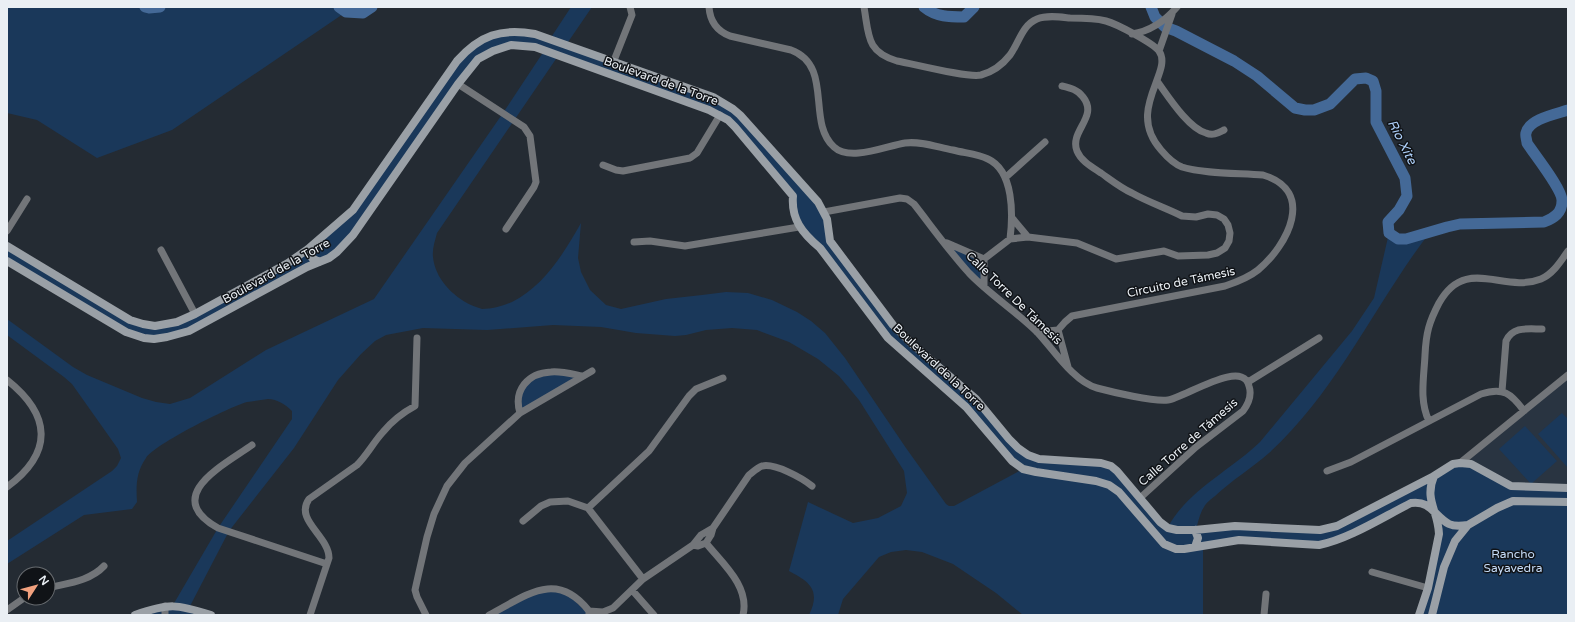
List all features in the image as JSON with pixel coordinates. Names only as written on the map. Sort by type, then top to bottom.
[{"type":"street","points":[[613,63],[632,15],[630,7]]},
{"type":"street","points":[[709,7],[713,23],[722,33],[791,50],[799,53],[807,60],[815,76],[822,124],[826,137],[835,148],[846,153],[857,154],[906,143],[920,143],[988,159],[998,166],[1006,177],[1013,219],[1010,239]]},
{"type":"street","points":[[864,7],[870,41],[879,53],[887,58],[897,61],[967,75],[980,75],[991,71],[1002,63],[1010,54],[1027,26],[1037,19],[1052,17],[1095,19],[1114,24],[1153,46],[1159,51]]},
{"type":"street","name":"Circuito de Támesis","points":[[1058,330],[1072,316],[1225,286],[1243,280],[1257,271],[1269,260],[1278,249],[1291,223],[1294,208],[1291,195],[1284,186],[1274,178],[1264,175],[1196,170],[1181,166],[1170,159],[1152,138],[1147,125],[1147,110],[1157,81],[1162,59],[1159,51],[1163,26],[1175,10]]},
{"type":"street","points":[[1132,34],[1141,33],[1163,26]]},
{"type":"street","name":"Boulevard de la Torre","points":[[7,246],[130,320],[155,326],[165,325],[195,314],[288,263],[308,249],[353,210],[457,61],[477,42],[491,35],[506,31],[522,32],[540,36],[713,97],[733,109],[818,202],[824,212],[828,224],[830,241],[898,329],[911,343],[976,399],[1008,439],[1028,455],[1039,459],[1101,463],[1111,466],[1117,471],[1160,522],[1168,528],[1177,530],[1195,530],[1235,526],[1320,530],[1331,528],[1434,476]]},
{"type":"street","name":"Boulevard de la Torre","points":[[7,261],[126,332],[144,338],[154,338],[167,337],[188,331],[337,252],[353,235],[458,84],[478,59],[493,51],[511,45],[535,47],[720,115],[735,127],[793,196],[792,203],[799,227],[808,238],[820,248],[888,338],[966,407],[1012,461],[1023,469],[1096,481],[1109,485],[1123,496],[1164,544],[1176,549],[1239,540],[1319,545],[1330,543],[1346,537],[1411,503],[1419,502],[1434,511]]},
{"type":"street","points":[[1157,81],[1196,128],[1206,134],[1216,134],[1224,130]]},
{"type":"street","points":[[458,84],[524,128],[530,136],[536,182],[506,229]]},
{"type":"street","points":[[984,259],[1010,239],[1028,237],[1077,243],[1116,259],[1164,251],[1178,256],[1208,255],[1217,253],[1225,248],[1229,241],[1230,233],[1228,225],[1224,219],[1217,215],[1208,214],[1189,217],[1182,216],[1133,194],[1082,159],[1077,151],[1075,143],[1089,113],[1088,106],[1085,99],[1079,92],[1072,88],[1062,86]]},
{"type":"street","points":[[603,165],[623,171],[690,158],[697,153],[720,115]]},
{"type":"street","points":[[1006,177],[1045,142]]},
{"type":"street","points":[[793,196],[798,190],[806,190]]},
{"type":"street","name":"Calle Torre De Támesis","points":[[824,212],[900,198],[907,199],[914,204],[969,272],[984,287],[1037,332],[1068,368]]},
{"type":"street","points":[[7,232],[27,199]]},
{"type":"street","points":[[353,210],[358,210],[363,214],[364,218]]},
{"type":"street","points":[[1013,219],[1028,237]]},
{"type":"street","points":[[634,242],[650,241],[685,246],[799,227]]},
{"type":"street","points":[[820,248],[826,247],[830,241]]},
{"type":"street","points":[[945,243],[984,259]]},
{"type":"street","points":[[308,249],[312,258],[319,262]]},
{"type":"street","points":[[161,250],[195,314]]},
{"type":"street","points":[[1429,421],[1423,405],[1426,338],[1431,318],[1445,292],[1462,280],[1473,278],[1521,282],[1542,279],[1550,273],[1568,251]]},
{"type":"street","points":[[984,259],[984,287]]},
{"type":"street","points":[[1502,391],[1506,342],[1509,336],[1520,329],[1542,329]]},
{"type":"street","points":[[1037,332],[1058,330],[1068,368],[1095,388],[1156,400],[1178,398],[1220,378],[1229,376],[1239,376],[1248,382],[1319,338]]},
{"type":"street","points":[[310,615],[327,564],[329,552],[307,518],[304,512],[305,505],[309,500],[357,465],[389,425],[404,412],[415,406],[418,338]]},
{"type":"street","points":[[426,615],[420,605],[415,590],[427,537],[447,486],[465,463],[520,413],[592,371]]},
{"type":"street","points":[[520,413],[518,405],[519,392],[523,386],[534,377],[551,372],[582,376]]},
{"type":"street","points":[[1460,463],[1568,375]]},
{"type":"street","points":[[588,508],[649,451],[688,396],[696,389],[723,378]]},
{"type":"street","points":[[7,380],[17,389],[37,414],[41,427],[42,439],[34,458],[23,473],[7,487]]},
{"type":"street","name":"Calle Torre de Támesis","points":[[1140,498],[1196,447],[1244,411],[1250,397],[1248,382]]},
{"type":"street","points":[[1327,471],[1351,462],[1481,394],[1491,391],[1502,391],[1516,400],[1524,411]]},
{"type":"street","points":[[252,445],[206,478],[199,485],[196,495],[196,505],[199,514],[206,521],[218,528],[327,564]]},
{"type":"street","points":[[1419,615],[1428,588],[1439,534],[1439,526],[1429,495],[1430,485],[1434,476],[1453,464],[1471,464],[1511,486],[1515,491],[1513,501]]},
{"type":"street","points":[[693,545],[698,546],[706,543],[713,528],[749,476],[762,466],[777,468],[800,478],[812,486]]},
{"type":"street","points":[[1511,486],[1568,488]]},
{"type":"street","points":[[1432,615],[1444,567],[1455,541],[1468,525],[1497,508],[1513,501],[1568,502]]},
{"type":"street","points":[[523,521],[536,509],[550,502],[568,502],[588,508],[643,579]]},
{"type":"street","points":[[1434,511],[1449,524],[1456,526],[1468,525]]},
{"type":"street","points":[[489,615],[533,592],[556,588],[576,597],[589,613],[611,612],[643,579],[693,545],[701,535],[713,528]]},
{"type":"street","points":[[1195,530],[1198,538],[1195,547]]},
{"type":"street","points":[[706,543],[736,580],[742,590],[744,599],[744,615]]},
{"type":"street","points":[[56,586],[98,574],[104,566]]},
{"type":"street","points":[[1372,572],[1428,588]]},
{"type":"street","points":[[632,590],[654,615]]},
{"type":"street","points":[[1264,615],[1266,594]]},
{"type":"street","points":[[7,610],[16,604]]},
{"type":"street","points":[[165,606],[165,615]]},
{"type":"street","points":[[135,615],[165,606],[189,608],[211,615]]},
{"type":"shaded area","points":[[1568,374],[1568,487],[1512,486],[1466,463]]},
{"type":"green space","points":[[7,7],[339,7],[346,12],[172,130],[97,158],[37,120],[7,113]]},
{"type":"green space","name":"Rancho Sayavedra","points":[[571,7],[592,7],[566,45],[724,103],[818,202],[830,241],[893,325],[976,399],[1028,455],[1111,466],[1168,527],[1186,502],[1260,442],[1352,331],[1374,298],[1389,233],[1398,239],[1406,239],[1430,232],[1391,288],[1335,375],[1315,402],[1293,429],[1269,453],[1207,503],[1201,512],[1196,530],[1320,530],[1446,468],[1466,463],[1511,486],[1568,488],[1568,615],[1419,615],[1439,534],[1435,511],[1419,501],[1330,543],[1239,540],[1203,545],[1203,615],[1023,615],[996,593],[953,564],[922,552],[906,550],[891,552],[879,557],[843,599],[838,615],[809,615],[814,599],[811,588],[803,579],[789,571],[808,502],[853,523],[878,518],[901,506],[907,493],[904,471],[859,400],[839,376],[818,359],[789,342],[757,330],[732,328],[706,330],[675,336],[636,333],[601,327],[553,325],[487,330],[423,328],[386,335],[375,341],[361,354],[338,380],[294,448],[229,531],[189,608],[211,615],[135,615],[173,605],[218,528],[292,419],[292,411],[275,400],[268,399],[238,405],[177,435],[152,452],[146,458],[138,474],[137,502],[132,509],[84,515],[7,564],[7,541],[112,471],[117,466],[121,458],[118,449],[72,384],[7,335],[7,319],[73,367],[87,375],[142,398],[156,402],[170,404],[190,398],[266,350],[374,299],[503,113],[544,51],[523,45],[478,59],[337,252],[189,331],[144,338],[7,261],[7,246],[130,320],[165,325],[288,263],[353,210],[465,52],[506,31],[550,39]],"holes":[[[558,56],[728,120],[793,196],[799,227],[896,346],[975,417],[1023,469],[954,506],[949,506],[946,504],[906,448],[845,358],[825,333],[811,321],[797,312],[772,300],[748,293],[726,292],[666,299],[621,309],[606,305],[590,290],[581,272],[578,258],[581,223],[568,246],[543,278],[523,295],[505,305],[482,309],[471,305],[457,297],[446,286],[437,272],[434,265],[433,254],[437,233]]]},
{"type":"green space","points":[[945,243],[984,259],[984,287]]},
{"type":"green space","points":[[543,373],[582,376],[520,413],[523,386]]},
{"type":"green space","points":[[1562,413],[1568,419],[1568,468],[1538,434]]},
{"type":"green space","points":[[1525,426],[1557,461],[1531,484],[1499,449]]},
{"type":"green space","points":[[533,592],[566,592],[589,615],[489,615]]},
{"type":"waterway","name":"Rio Xite","points":[[145,7],[160,7]]},
{"type":"waterway","name":"Rio Xite","points":[[339,7],[346,12],[363,13],[372,7]]},
{"type":"waterway","name":"Rio Xite","points":[[924,7],[938,15],[964,17],[974,7]]},
{"type":"waterway","name":"Rio Xite","points":[[1151,7],[1155,17],[1165,27],[1176,31],[1234,61],[1257,76],[1295,108],[1314,110],[1330,104],[1355,79],[1366,78],[1373,81],[1376,91],[1376,122],[1405,178],[1407,196],[1399,210],[1388,222],[1389,233],[1398,239],[1406,239],[1460,224],[1544,222],[1554,217],[1561,209],[1561,196],[1553,181],[1527,143],[1526,134],[1528,128],[1537,121],[1550,115],[1568,110]]}]
